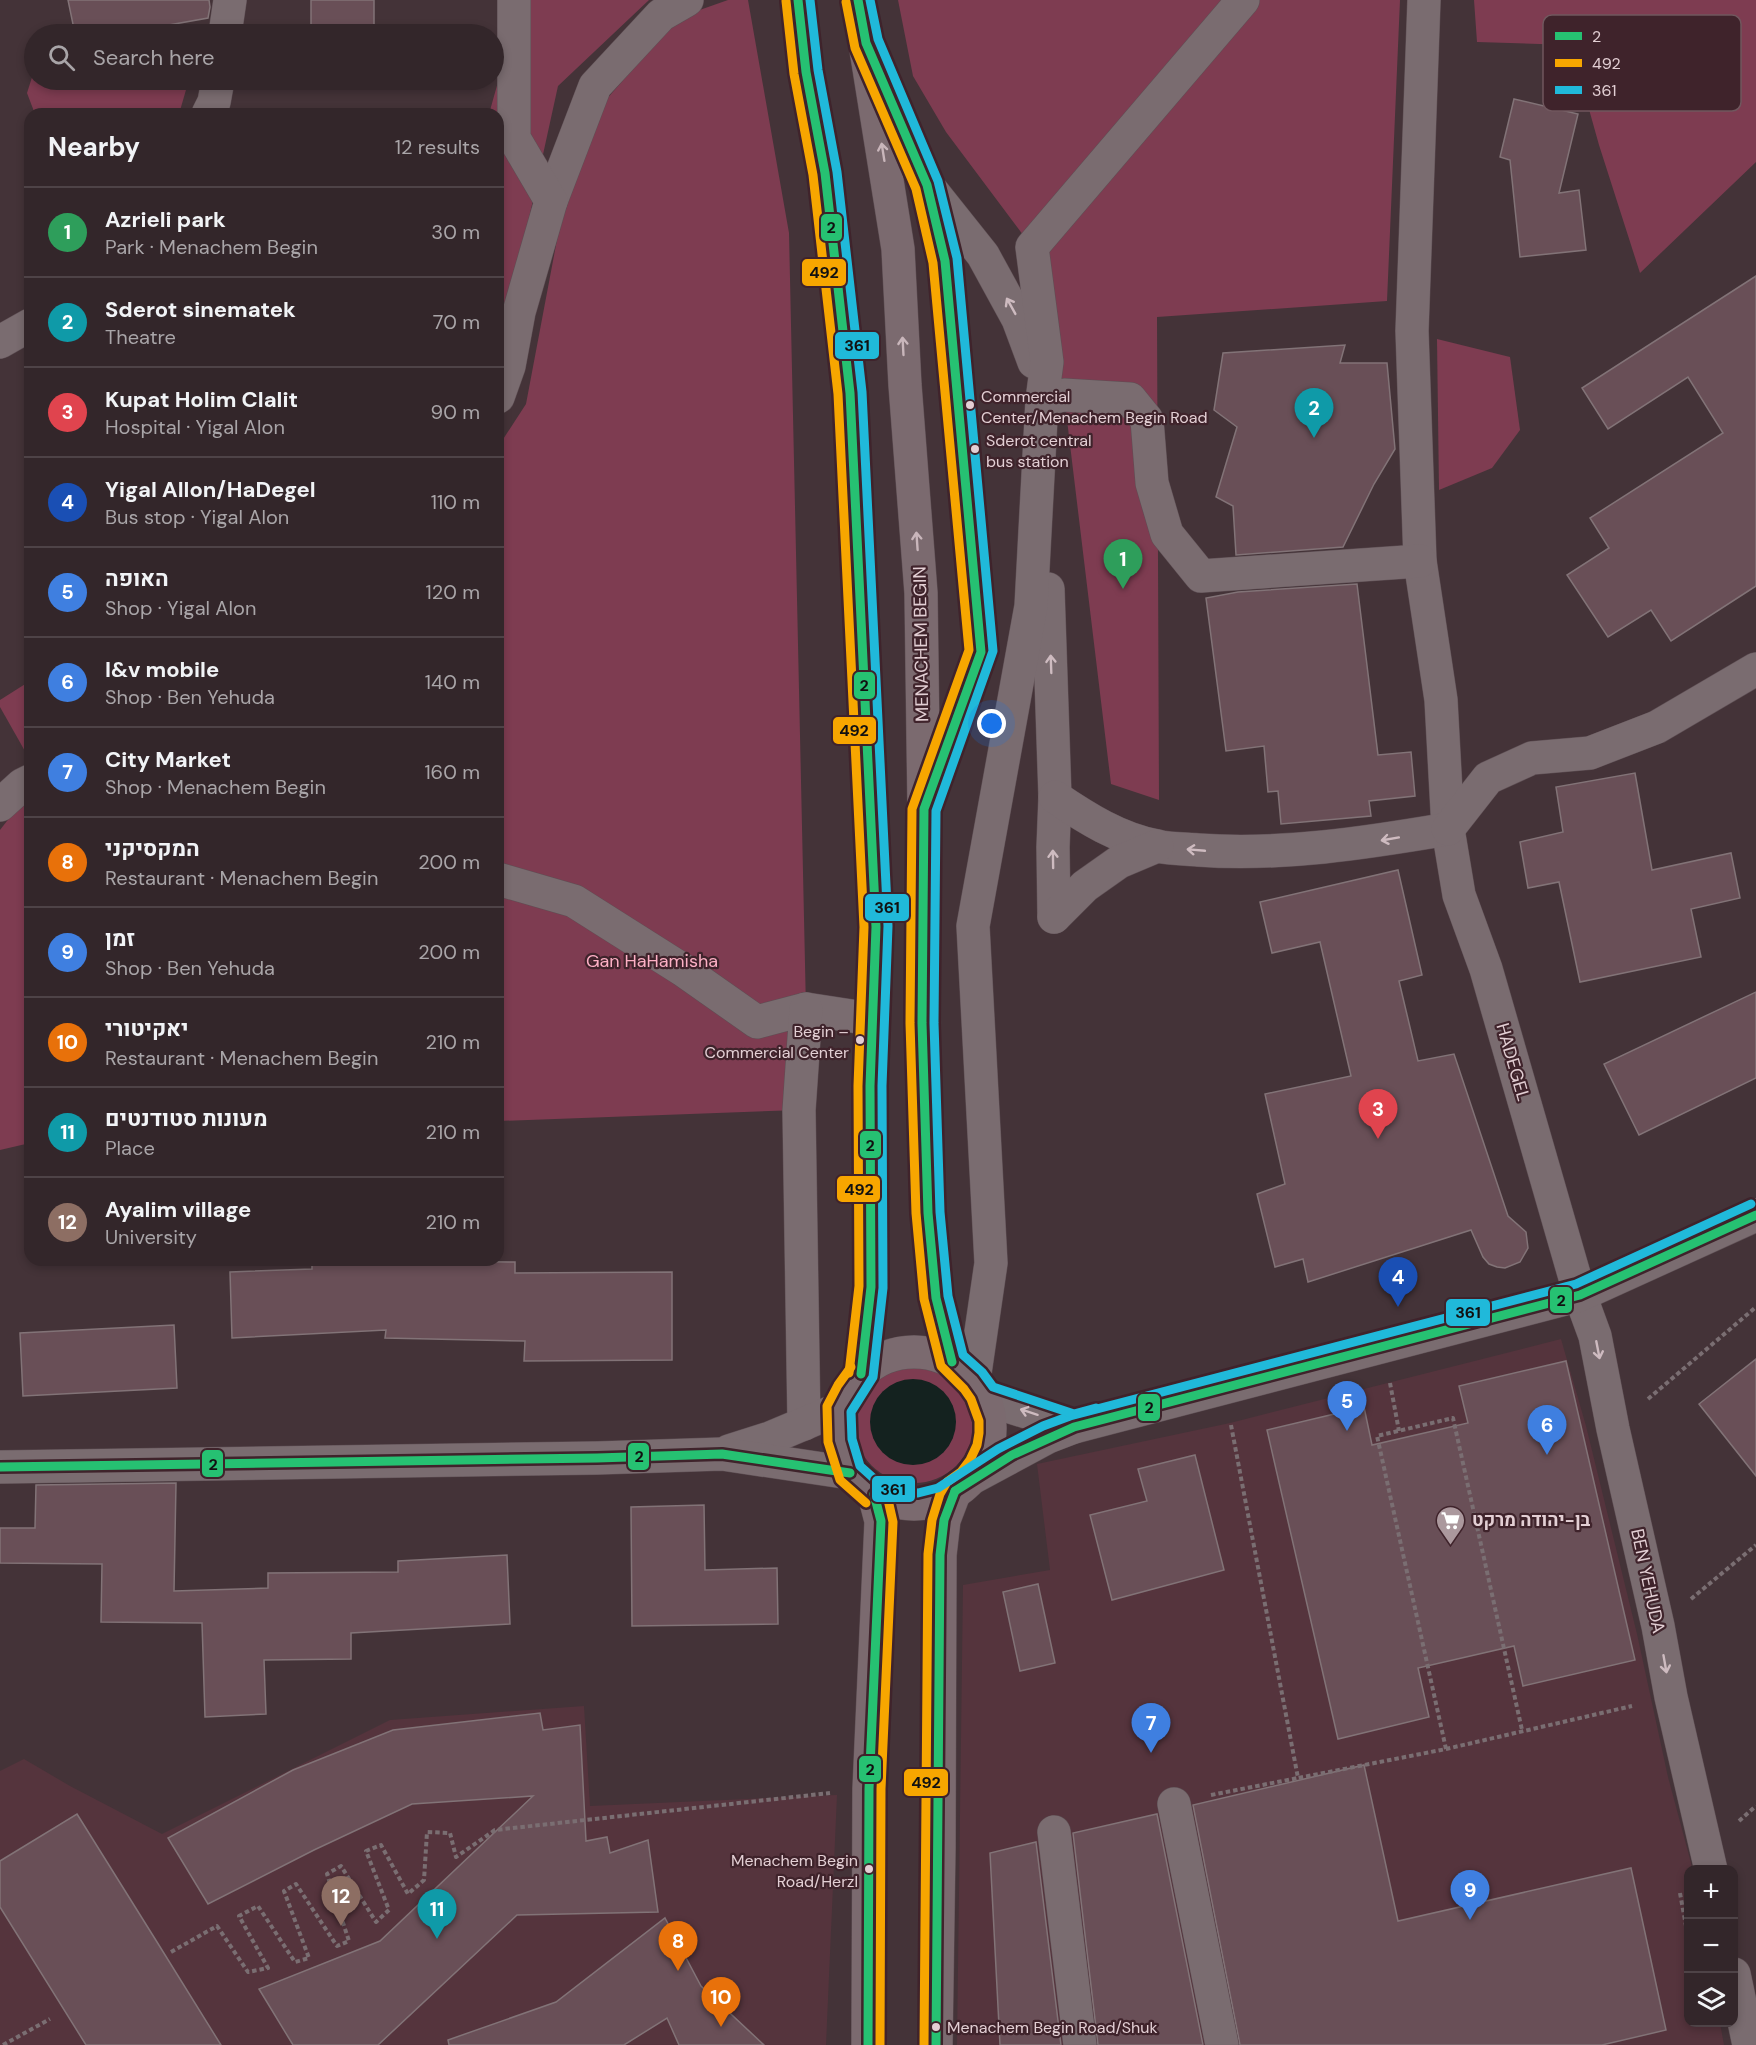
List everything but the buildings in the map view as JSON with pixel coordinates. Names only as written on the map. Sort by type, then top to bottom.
[{"type":"main road","points":[[798,0],[806,72],[825,173],[850,393],[876,927],[871,1019],[868,1177],[871,1287],[861,1374]]},
{"type":"main road","name":"MENACHEM BEGIN","points":[[858,0],[898,249],[905,385],[921,593],[924,809],[922,1023],[928,1213],[936,1298],[970,1380]]},
{"type":"main road","points":[[868,2045],[869,1789],[881,1521],[840,1441],[839,1409],[848,1391],[861,1374],[879,1361],[903,1353],[928,1353],[970,1380],[991,1424],[990,1444],[982,1463],[963,1485],[944,1520],[940,1555],[936,2045]]},
{"type":"main road","points":[[862,1483],[896,1503],[919,1505],[943,1499],[963,1485]]},
{"type":"street","points":[[226,24],[230,0]]},
{"type":"street","points":[[514,0],[514,138],[551,201]]},
{"type":"street","points":[[504,380],[509,366],[519,312],[551,201],[595,86],[661,15],[687,0]]},
{"type":"street","points":[[1074,1427],[1000,1404],[970,1380],[991,1263],[973,926],[1031,606],[1042,400],[1047,362],[1032,247],[1243,0]]},
{"type":"street","name":"HADEGEL","points":[[1424,0],[1412,331],[1420,561],[1441,700],[1448,829],[1459,895],[1486,969],[1580,1294]]},
{"type":"street","points":[[866,43],[927,184],[945,261],[981,652],[924,809]]},
{"type":"street","points":[[211,108],[216,90]]},
{"type":"street","points":[[927,184],[983,255],[1018,319],[1037,372],[1042,400],[1055,796],[1054,917],[1085,886],[1119,862],[1157,846]]},
{"type":"street","points":[[0,342],[24,328]]},
{"type":"street","points":[[1042,400],[1064,395],[1130,399],[1146,420],[1152,483],[1167,534],[1201,576],[1420,561]]},
{"type":"street","points":[[1055,796],[1086,818],[1122,836],[1157,846],[1238,853],[1356,845],[1448,829],[1488,778],[1532,759],[1590,753],[1657,727],[1756,669]]},
{"type":"street","points":[[0,805],[24,784]]},
{"type":"street","points":[[504,881],[574,901],[683,970],[757,1022],[806,1009],[871,1019]]},
{"type":"street","points":[[804,1424],[799,1110],[806,1009]]},
{"type":"street","points":[[963,1485],[1048,1437],[1074,1427],[1580,1294],[1756,1215]]},
{"type":"street","name":"BEN YEHUDA","points":[[1580,1294],[1595,1336],[1613,1429],[1658,1626],[1671,1697],[1710,1865]]},
{"type":"street","points":[[722,1454],[770,1438],[839,1409]]},
{"type":"street","points":[[0,1467],[722,1454],[862,1483]]},
{"type":"street","points":[[1174,1804],[1222,2045]]},
{"type":"street","points":[[1054,1832],[1080,2045]]},
{"type":"street","points":[[1738,1993],[1749,2045]]},
{"type":"path","points":[[1613,1429],[1756,1307]]},
{"type":"path","points":[[1394,1404],[1399,1431]]},
{"type":"path","points":[[1446,1749],[1377,1436],[1453,1418],[1522,1731]]},
{"type":"path","points":[[1230,1423],[1298,1778]]},
{"type":"path","points":[[1658,1626],[1756,1545]]},
{"type":"path","points":[[1210,1795],[1446,1749],[1671,1697]]},
{"type":"path","points":[[171,1952],[217,1926],[248,1971],[268,1968],[239,1916],[258,1906],[294,1962],[309,1958],[284,1891],[296,1884],[337,1946],[348,1941],[327,1874],[341,1866],[376,1922],[389,1910],[366,1851],[381,1845],[408,1894],[424,1880],[427,1832],[450,1833],[456,1857],[495,1830],[869,1789]]},
{"type":"path","points":[[3,2045],[50,2019]]},
{"type":"shaded area","points":[[1561,1339],[1586,1426],[1637,1634],[1668,1777],[1691,1863],[1691,1865],[1684,1865],[1684,2027],[1721,2027],[1724,2045],[957,2045],[963,1585],[1050,1570],[1037,1464],[1230,1423]]},
{"type":"shaded area","points":[[913,1379],[929,1383],[943,1392],[952,1406],[956,1422],[952,1438],[943,1452],[929,1461],[913,1465],[897,1461],[883,1452],[874,1438],[870,1422],[874,1406],[883,1392],[897,1383]]},
{"type":"shaded area","points":[[584,1706],[590,1806],[837,1795],[826,2045],[0,2045],[0,1771],[24,1759],[162,1834],[390,1720]]},
{"type":"green space","points":[[521,0],[649,0],[558,86],[504,333],[504,108],[491,108],[496,90],[504,90],[504,61]]},
{"type":"green space","name":"Gan HaHamisha","points":[[728,0],[748,0],[789,233],[806,1009],[799,1110],[504,1121],[504,438],[526,404],[569,176],[605,101],[677,18]]},
{"type":"green space","points":[[898,0],[1400,0],[1387,301],[1157,317],[1159,800],[1111,784],[1064,395],[1032,247],[946,132],[913,76]]},
{"type":"green space","points":[[1474,0],[1756,0],[1756,162],[1640,273],[1589,111],[1741,111],[1741,15],[1543,15],[1543,44],[1477,42]]},
{"type":"green space","points":[[28,90],[186,90],[181,108],[33,108]]},
{"type":"green space","points":[[1437,339],[1510,357],[1520,430],[1492,468],[1439,490]]},
{"type":"green space","points":[[24,685],[24,749],[0,707],[0,700]]},
{"type":"green space","points":[[24,799],[24,1144],[0,1150],[0,830]]},
{"type":"green space","points":[[914,1363],[937,1368],[956,1381],[969,1400],[974,1423],[969,1446],[956,1465],[937,1478],[914,1483],[891,1478],[872,1465],[859,1446],[854,1423],[859,1400],[872,1381],[891,1368]]},
{"type":"transit line","name":"2","points":[[798,0],[806,72],[825,173],[850,393],[876,927],[870,1086],[871,1287],[861,1374]]},
{"type":"transit line","name":"361","points":[[810,0],[818,70],[837,172],[862,392],[888,926],[882,1086],[883,1288],[873,1377],[851,1412],[852,1439],[860,1466],[880,1484],[899,1491],[918,1493],[938,1488],[998,1449],[1043,1426],[1070,1416],[1576,1284],[1751,1204]]},
{"type":"transit line","name":"2","points":[[858,0],[866,43],[927,185],[945,261],[981,652],[924,809],[922,1023],[928,1213],[936,1298],[952,1362]]},
{"type":"transit line","name":"361","points":[[870,0],[878,39],[938,181],[957,258],[993,651],[936,811],[934,1023],[940,1212],[948,1296],[963,1355],[982,1372],[993,1387],[1074,1414],[1096,1408]]},
{"type":"transit line","name":"492","points":[[786,1],[794,74],[813,175],[838,394],[864,927],[858,1086],[859,1286],[849,1373]]},
{"type":"transit line","name":"492","points":[[846,2],[855,48],[916,189],[933,263],[969,650],[912,809],[910,1023],[916,1213],[924,1299],[941,1366],[971,1399],[979,1421],[977,1445],[970,1460],[961,1472],[947,1482],[940,1494],[932,1520],[928,1554],[924,2045]]},
{"type":"transit line","name":"2","points":[[955,1491],[1012,1455],[1074,1427],[1580,1295],[1756,1215]]},
{"type":"transit line","name":"492","points":[[851,1367],[827,1406],[828,1442],[840,1480],[866,1503]]},
{"type":"transit line","name":"2","points":[[0,1467],[722,1454],[850,1473]]},
{"type":"transit line","name":"492","points":[[880,2045],[881,1789],[893,1522],[886,1491]]},
{"type":"transit line","name":"2","points":[[936,2045],[940,1555],[944,1520],[955,1491]]},
{"type":"transit line","name":"2","points":[[868,2045],[869,1789],[881,1521],[874,1494]]},
{"type":"place","name":"Commercial Center/Menachem Begin Road","points":[[970,405]]},
{"type":"place","name":"Sderot sinematek","points":[[1314,438]]},
{"type":"place","name":"Sderot central bus station","points":[[975,449]]},
{"type":"place","name":"Azrieli park","points":[[1123,589]]},
{"type":"place","name":"Begin – Commercial Center","points":[[860,1040]]},
{"type":"place","name":"Kupat Holim Clalit","points":[[1378,1139]]},
{"type":"place","name":"Yigal Allon/HaDegel","points":[[1398,1307]]},
{"type":"place","name":"האופה","points":[[1347,1431]]},
{"type":"place","name":"I&v mobile","points":[[1547,1455]]},
{"type":"place","name":"בן-יהודה מרקט","points":[[1451,1546]]},
{"type":"place","name":"City Market","points":[[1151,1753]]},
{"type":"place","name":"Menachem Begin Road/Herzl","points":[[869,1869]]},
{"type":"place","name":"זמן","points":[[1470,1920]]},
{"type":"place","name":"Ayalim village","points":[[341,1926]]},
{"type":"place","name":"מעונות סטודנטים","points":[[437,1939]]},
{"type":"place","name":"המקסיקני","points":[[678,1971]]},
{"type":"place","name":"יאקיטורי","points":[[721,2027]]},
{"type":"place","name":"Menachem Begin Road/Shuk","points":[[936,2027]]}]
